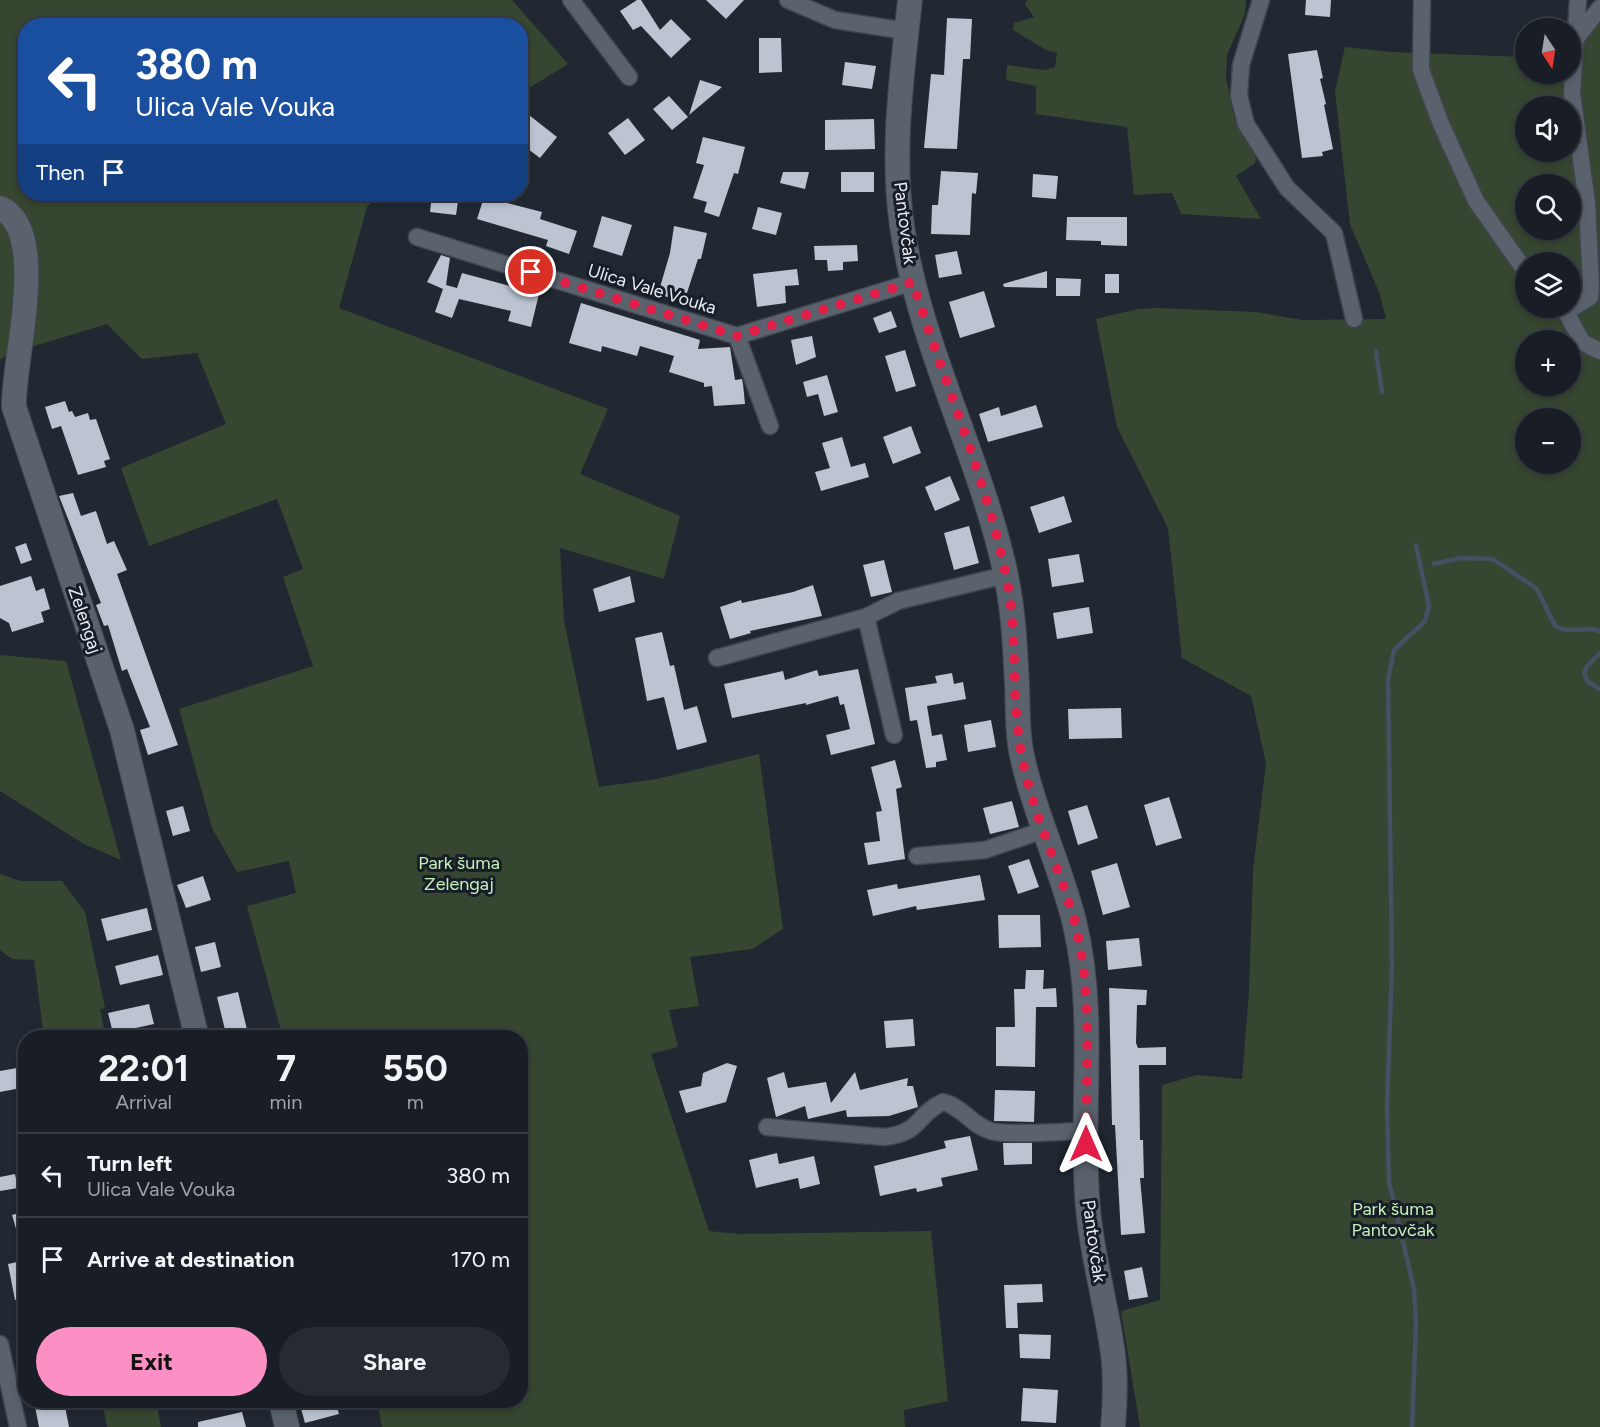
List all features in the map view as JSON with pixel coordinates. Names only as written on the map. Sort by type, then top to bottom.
[{"type":"main road","name":"Pantovčak","points":[[910,0],[898,153],[899,206],[913,282],[995,530],[1006,575],[1014,629],[1020,746],[1075,925],[1084,974],[1090,1229],[1113,1356],[1115,1388],[1113,1427]]},
{"type":"main road","name":"Zelengaj","points":[[0,208],[8,212],[14,220],[23,239],[28,288],[13,387],[14,407],[122,730],[195,1030]]},
{"type":"main road","points":[[282,1408],[286,1427]]},
{"type":"street","points":[[571,0],[629,77]]},
{"type":"street","points":[[788,0],[835,20],[906,31]]},
{"type":"street","points":[[1261,0],[1242,65],[1239,96],[1246,124],[1287,188],[1334,233],[1354,319]]},
{"type":"street","points":[[1422,0],[1421,70],[1441,124],[1476,201],[1515,256]]},
{"type":"street","points":[[1576,18],[1578,0]]},
{"type":"street","points":[[1581,32],[1600,8]]},
{"type":"street","points":[[1572,84],[1587,203],[1591,285],[1590,297],[1581,301]]},
{"type":"street","name":"Ulica Vale Vouka","points":[[417,237],[737,336]]},
{"type":"street","points":[[770,426],[737,336],[913,282]]},
{"type":"street","points":[[1568,318],[1582,342],[1600,351]]},
{"type":"street","points":[[717,658],[866,617],[898,601],[1006,575]]},
{"type":"street","points":[[866,617],[894,735]]},
{"type":"street","points":[[917,856],[985,850],[1044,830]]},
{"type":"street","points":[[767,1126],[884,1137],[902,1135],[914,1129],[933,1107],[943,1102],[956,1105],[976,1125],[993,1132],[1086,1131]]},
{"type":"street","points":[[0,1344],[18,1427]]},
{"type":"green space","name":"Park šuma Zelengaj","points":[[0,0],[512,0],[528,18],[18,18],[18,201],[374,201],[367,207],[339,308],[608,409],[580,474],[680,516],[664,579],[560,548],[564,621],[599,787],[657,779],[759,754],[783,929],[752,949],[690,957],[699,1006],[669,1010],[678,1047],[651,1054],[709,1231],[738,1234],[931,1231],[948,1401],[904,1410],[905,1427],[382,1427],[378,1408],[528,1408],[528,1030],[281,1030],[247,906],[296,893],[289,861],[237,872],[212,828],[179,709],[313,666],[283,577],[303,569],[277,499],[149,546],[121,468],[226,424],[197,353],[142,359],[107,324],[8,354],[0,360]]},
{"type":"green space","points":[[1027,0],[1246,0],[1245,14],[1227,55],[1226,77],[1234,117],[1256,158],[1255,163],[1236,176],[1261,219],[1181,214],[1172,193],[1134,195],[1127,127],[1036,114],[1036,86],[1006,80],[1007,65],[1044,70],[1055,67],[1057,53],[1046,50],[1013,30],[1014,23],[1034,17],[1025,4]]},
{"type":"green space","name":"Park šuma Pantovčak","points":[[1600,16],[1600,1427],[1140,1427],[1121,1311],[1160,1300],[1162,1085],[1197,1075],[1242,1079],[1249,992],[1253,871],[1266,763],[1251,696],[1182,658],[1168,528],[1117,427],[1096,319],[1138,309],[1157,308],[1256,312],[1302,320],[1386,319],[1379,292],[1350,224],[1335,92],[1345,47],[1392,52],[1515,57],[1515,84],[1581,84],[1581,29]]},
{"type":"green space","name":"Park šuma Zelengaj","points":[[528,18],[568,64],[528,89]]},
{"type":"green space","points":[[0,655],[66,661],[121,860],[84,844],[0,791]]},
{"type":"green space","points":[[0,874],[20,881],[62,881],[85,912],[105,1008],[100,1009],[104,1030],[43,1030],[34,960],[12,959],[0,950]]},
{"type":"green space","points":[[103,1408],[157,1408],[161,1427],[107,1427]]},
{"type":"building","points":[[637,0],[641,0],[660,30],[671,19],[691,39],[671,58],[641,26],[633,30],[620,11]]},
{"type":"building","points":[[706,0],[744,0],[726,19]]},
{"type":"building","points":[[1306,0],[1331,0],[1330,17],[1305,15]]},
{"type":"building","points":[[947,18],[972,19],[970,59],[963,59],[957,149],[924,148],[931,74],[944,75]]},
{"type":"building","points":[[759,38],[781,38],[782,72],[759,73]]},
{"type":"building","points":[[1317,50],[1323,78],[1320,79],[1326,104],[1324,105],[1333,149],[1322,152],[1323,156],[1302,158],[1288,54]]},
{"type":"building","points":[[845,62],[876,66],[872,89],[842,85]]},
{"type":"building","points":[[700,80],[722,87],[689,115]]},
{"type":"building","points":[[669,96],[688,117],[672,130],[653,109]]},
{"type":"building","points":[[528,114],[557,137],[540,158],[528,149]]},
{"type":"building","points":[[628,118],[645,140],[625,155],[608,133]]},
{"type":"building","points":[[874,119],[875,149],[825,150],[825,120]]},
{"type":"building","points":[[703,137],[745,147],[738,174],[734,173],[719,217],[704,212],[707,202],[693,198],[704,165],[696,163]]},
{"type":"building","points":[[941,171],[978,173],[976,194],[972,193],[970,235],[931,234],[932,205],[938,205]]},
{"type":"building","points":[[783,172],[809,172],[805,189],[780,183]]},
{"type":"building","points":[[841,172],[874,172],[874,192],[841,192]]},
{"type":"building","points":[[1033,174],[1058,176],[1056,199],[1032,197]]},
{"type":"building","points":[[431,201],[458,201],[456,215],[430,212]]},
{"type":"building","points":[[483,201],[508,201],[507,203],[542,212],[540,219],[577,231],[569,254],[546,246],[548,240],[477,219]]},
{"type":"building","points":[[758,207],[782,213],[776,235],[752,229]]},
{"type":"building","points":[[602,216],[632,225],[622,256],[593,247]]},
{"type":"building","points":[[1067,217],[1127,217],[1127,246],[1101,245],[1101,241],[1066,240]]},
{"type":"building","points":[[674,226],[707,233],[701,259],[698,259],[684,302],[658,294],[670,253]]},
{"type":"building","points":[[857,245],[858,261],[843,262],[843,270],[828,271],[827,260],[815,260],[814,246]]},
{"type":"building","points":[[957,251],[962,274],[939,278],[935,255]]},
{"type":"building","points":[[441,255],[450,258],[446,285],[457,288],[462,273],[539,294],[531,327],[508,321],[511,311],[459,299],[452,318],[435,312],[443,289],[427,282]]},
{"type":"building","points":[[797,269],[799,285],[785,286],[786,303],[757,307],[753,274]]},
{"type":"building","points":[[1047,271],[1047,288],[1004,287],[1003,284]]},
{"type":"building","points":[[1105,274],[1119,274],[1119,293],[1105,293]]},
{"type":"building","points":[[1056,278],[1081,279],[1080,296],[1056,296]]},
{"type":"building","points":[[984,291],[995,327],[960,338],[949,302]]},
{"type":"building","points":[[581,303],[700,340],[698,349],[730,347],[735,380],[742,379],[745,404],[714,406],[712,386],[704,387],[704,383],[669,372],[674,356],[640,346],[637,356],[602,346],[601,352],[569,343]]},
{"type":"building","points":[[891,311],[897,327],[879,333],[873,318]]},
{"type":"building","points":[[812,336],[816,357],[796,365],[791,340]]},
{"type":"building","points":[[905,350],[916,386],[896,392],[885,356]]},
{"type":"building","points":[[827,375],[838,412],[824,416],[818,394],[807,397],[803,382]]},
{"type":"building","points":[[65,401],[69,412],[72,411],[75,417],[88,413],[90,420],[96,419],[110,459],[104,461],[106,467],[78,475],[61,426],[52,429],[45,407]]},
{"type":"building","points":[[1036,405],[1043,427],[988,442],[979,414],[999,407],[1001,416]]},
{"type":"building","points":[[911,426],[921,453],[893,464],[883,437]]},
{"type":"building","points":[[842,437],[851,467],[865,463],[869,477],[821,491],[815,472],[830,468],[822,443]]},
{"type":"building","points":[[950,476],[960,500],[935,511],[925,487]]},
{"type":"building","points":[[73,493],[81,516],[96,511],[107,544],[114,541],[127,570],[117,574],[178,745],[148,755],[140,730],[150,727],[127,669],[122,671],[108,625],[104,626],[96,605],[101,603],[59,496]]},
{"type":"building","points":[[1064,496],[1072,522],[1039,533],[1030,507]]},
{"type":"building","points":[[969,526],[979,563],[954,570],[944,533]]},
{"type":"building","points":[[26,543],[32,560],[21,564],[15,547]]},
{"type":"building","points":[[1079,554],[1084,582],[1052,587],[1048,559]]},
{"type":"building","points":[[884,560],[892,592],[871,597],[863,565]]},
{"type":"building","points":[[31,576],[36,591],[44,588],[50,609],[41,612],[44,622],[12,632],[9,623],[0,618],[0,586]]},
{"type":"building","points":[[630,576],[635,602],[599,612],[593,589]]},
{"type":"building","points":[[813,585],[822,616],[750,631],[751,633],[730,639],[720,607],[741,600],[742,603],[793,592]]},
{"type":"building","points":[[1089,607],[1093,633],[1057,639],[1053,613]]},
{"type":"building","points":[[662,632],[670,666],[674,665],[684,710],[697,706],[707,742],[677,750],[664,697],[647,701],[635,638]]},
{"type":"building","points":[[858,669],[875,744],[831,755],[826,735],[850,729],[844,704],[840,705],[838,696],[806,705],[806,703],[732,718],[724,684],[783,671],[785,680],[817,670],[819,676]]},
{"type":"building","points":[[952,673],[954,684],[963,682],[966,699],[927,706],[932,736],[942,734],[947,760],[936,762],[936,767],[926,768],[917,720],[910,721],[905,688],[937,683],[935,676]]},
{"type":"building","points":[[1121,708],[1122,738],[1069,739],[1068,709]]},
{"type":"building","points":[[991,720],[996,747],[968,752],[964,725]]},
{"type":"building","points":[[895,760],[902,787],[896,789],[905,859],[868,865],[864,843],[880,841],[876,812],[882,811],[871,767]]},
{"type":"building","points":[[1169,797],[1182,838],[1156,846],[1144,805]]},
{"type":"building","points":[[1012,801],[1019,827],[990,834],[983,808]]},
{"type":"building","points":[[1087,805],[1098,838],[1078,845],[1068,811]]},
{"type":"building","points":[[183,806],[190,831],[173,836],[166,811]]},
{"type":"building","points":[[1029,859],[1039,887],[1018,894],[1008,866]]},
{"type":"building","points":[[1117,863],[1130,907],[1103,915],[1091,871]]},
{"type":"building","points":[[980,875],[985,900],[917,910],[916,906],[873,916],[867,890],[897,884],[898,889]]},
{"type":"building","points":[[203,876],[211,900],[186,908],[177,885]]},
{"type":"building","points":[[147,908],[152,930],[107,941],[101,919]]},
{"type":"building","points":[[998,915],[1040,915],[1041,947],[999,948]]},
{"type":"building","points":[[1139,938],[1142,966],[1108,970],[1106,941]]},
{"type":"building","points":[[215,942],[221,967],[201,972],[195,947]]},
{"type":"building","points":[[158,955],[163,975],[120,985],[115,966]]},
{"type":"building","points":[[1026,970],[1044,970],[1043,989],[1056,988],[1057,1007],[1036,1007],[1035,1067],[996,1066],[996,1027],[1015,1027],[1014,989],[1025,989]]},
{"type":"building","points":[[1109,988],[1147,990],[1146,1005],[1137,1005],[1136,1043],[1138,1048],[1166,1047],[1166,1065],[1139,1065],[1140,1140],[1143,1140],[1144,1178],[1140,1178],[1145,1233],[1121,1235],[1115,1125],[1112,1125]]},
{"type":"building","points":[[238,992],[247,1030],[225,1030],[217,997]]},
{"type":"building","points":[[149,1004],[154,1024],[127,1030],[112,1030],[108,1013]]},
{"type":"building","points":[[913,1019],[915,1046],[886,1048],[884,1021]]},
{"type":"building","points":[[727,1063],[737,1066],[726,1102],[686,1113],[679,1091],[701,1086],[703,1073]]},
{"type":"building","points":[[17,1068],[18,1089],[0,1092],[0,1071]]},
{"type":"building","points":[[784,1072],[788,1088],[826,1082],[831,1103],[855,1072],[860,1090],[908,1078],[907,1086],[913,1086],[918,1107],[889,1116],[847,1117],[846,1110],[808,1119],[805,1106],[776,1117],[767,1078]]},
{"type":"building","points":[[995,1090],[1035,1091],[1034,1122],[994,1121]]},
{"type":"building","points":[[970,1136],[978,1170],[941,1178],[943,1186],[917,1192],[916,1188],[880,1196],[874,1166],[946,1148],[944,1141]]},
{"type":"building","points":[[1003,1143],[1032,1143],[1032,1164],[1004,1165]]},
{"type":"building","points":[[777,1153],[779,1164],[814,1156],[820,1184],[800,1189],[798,1178],[756,1188],[749,1160]]},
{"type":"building","points":[[15,1174],[18,1188],[0,1191],[0,1177]]},
{"type":"building","points":[[18,1213],[18,1235],[12,1215]]},
{"type":"building","points":[[18,1262],[18,1299],[15,1300],[8,1264]]},
{"type":"building","points":[[1142,1267],[1148,1297],[1129,1300],[1124,1271]]},
{"type":"building","points":[[1042,1284],[1043,1302],[1017,1303],[1018,1328],[1006,1328],[1004,1285]]},
{"type":"building","points":[[1019,1334],[1051,1335],[1050,1359],[1020,1358]]},
{"type":"building","points":[[1023,1388],[1058,1390],[1056,1423],[1021,1421]]},
{"type":"building","points":[[35,1408],[65,1408],[69,1427],[39,1427]]},
{"type":"building","points":[[301,1408],[337,1408],[339,1414],[305,1423]]},
{"type":"building","points":[[242,1412],[246,1427],[198,1427],[198,1422]]},
{"type":"waterway","points":[[1376,351],[1382,392]]},
{"type":"waterway","points":[[1412,1427],[1416,1323],[1414,1289],[1389,1182],[1387,1106],[1392,965],[1388,679],[1394,650],[1425,621],[1429,606],[1416,545]]},
{"type":"waterway","points":[[1434,564],[1461,558],[1493,559],[1537,589],[1555,626],[1565,630],[1594,629],[1600,632]]},
{"type":"waterway","points":[[1600,653],[1587,666],[1584,673],[1588,682],[1600,689]]},
{"type":"route","points":[[531,272],[737,336],[913,282],[995,530],[1006,575],[1014,629],[1020,746],[1027,779],[1075,925],[1084,974],[1086,1144]]}]
